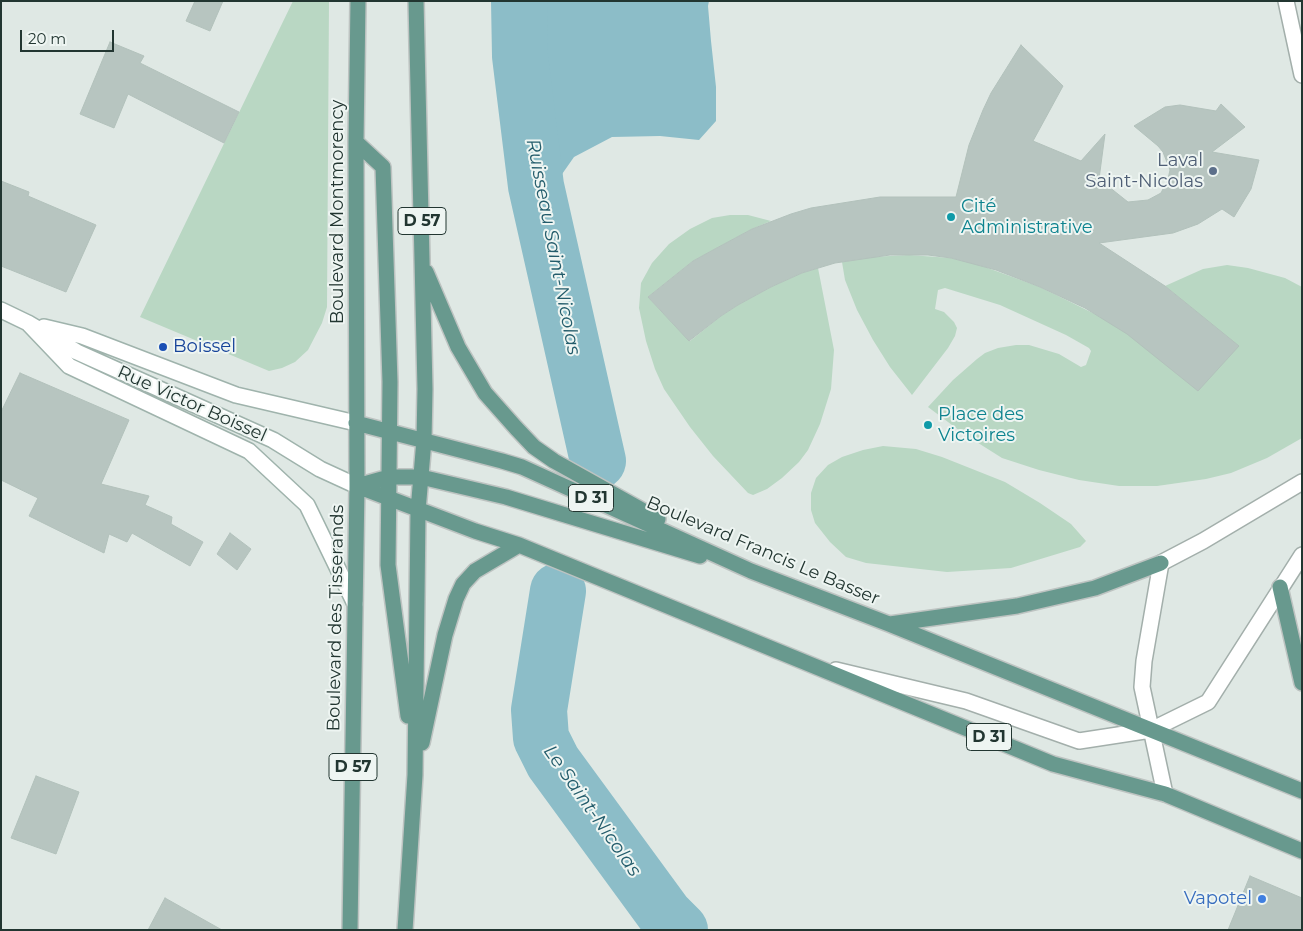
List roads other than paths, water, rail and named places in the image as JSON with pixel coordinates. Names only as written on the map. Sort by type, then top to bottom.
[{"type":"main road","name":"Boulevard Montmorency","points":[[356,423],[358,1]]},
{"type":"main road","name":"D 57","points":[[405,930],[415,774],[418,510],[424,440],[425,389],[416,1]]},
{"type":"main road","points":[[1286,1],[1302,75]]},
{"type":"main road","points":[[356,142],[383,167],[390,432],[388,565],[415,774]]},
{"type":"main road","points":[[423,265],[458,348],[485,393],[534,446],[554,461],[751,571]]},
{"type":"main road","name":"Rue Victor Boissel","points":[[1,310],[28,323],[77,352],[273,440],[320,469],[357,486]]},
{"type":"main road","points":[[28,323],[69,366],[249,451],[307,506],[355,604]]},
{"type":"main road","name":"Rue Victor Boissel","points":[[28,323],[82,336],[236,395],[356,423]]},
{"type":"main road","name":"D 57","points":[[356,423],[357,486]]},
{"type":"main road","name":"Boulevard Francis Le Basser","points":[[356,423],[502,460],[522,467],[751,571],[889,624],[1302,792]]},
{"type":"main road","points":[[357,486],[389,477],[421,477],[506,497],[751,571]]},
{"type":"main road","points":[[889,624],[1017,606],[1095,588],[1162,563],[1302,482]]},
{"type":"main road","points":[[357,486],[475,532],[519,545]]},
{"type":"main road","name":"Boulevard des Tisserands","points":[[350,930],[357,486]]},
{"type":"main road","points":[[415,774],[445,635],[456,599],[463,584],[475,572],[519,545]]},
{"type":"main road","name":"D 31","points":[[519,545],[1053,764],[1165,794],[1302,851]]},
{"type":"main road","points":[[817,666],[966,700],[1078,741],[1151,730],[1208,702],[1302,555]]},
{"type":"main road","points":[[1162,563],[1142,672],[1142,687],[1165,794]]},
{"type":"main road","points":[[1280,587],[1302,683]]},
{"type":"water","points":[[533,1],[709,1],[716,87],[716,121],[699,140],[660,136],[612,137],[574,157],[560,177],[558,190],[530,59],[529,33]]},
{"type":"waterway","name":"Ruisseau Saint-Nicolas","points":[[519,1],[520,56],[536,186],[598,461]]},
{"type":"waterway","name":"Le Saint-Nicolas","points":[[558,591],[539,710],[541,738],[553,762],[665,915],[680,930]]},
{"type":"place","name":"Laval Saint-Nicolas","points":[[1213,171]]},
{"type":"place","name":"Cité Administrative","points":[[951,217]]},
{"type":"place","name":"Boissel","points":[[163,347]]},
{"type":"place","name":"Place des Victoires","points":[[928,425]]},
{"type":"place","name":"Vapotel","points":[[1262,899]]}]
